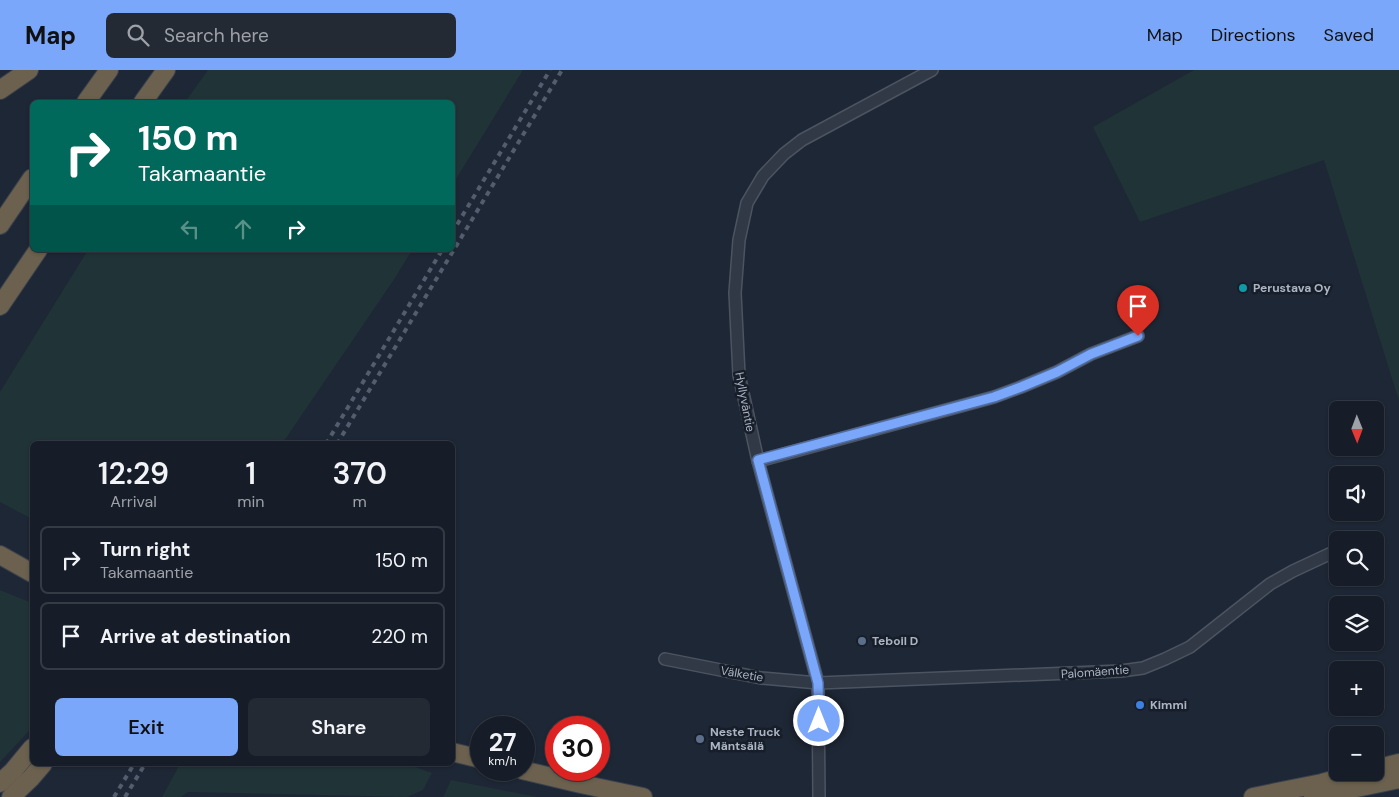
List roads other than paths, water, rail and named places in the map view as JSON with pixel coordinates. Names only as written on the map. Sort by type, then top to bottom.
[{"type":"highway","points":[[0,90],[28,70]]},
{"type":"highway","points":[[87,100],[109,70]]},
{"type":"highway","points":[[144,100],[166,70]]},
{"type":"highway","points":[[0,225],[30,181]]},
{"type":"highway","points":[[3,303],[37,252]]},
{"type":"highway","points":[[0,555],[30,572]]},
{"type":"highway","points":[[0,783],[13,772],[30,751]]},
{"type":"highway","points":[[455,753],[470,757]]},
{"type":"highway","points":[[1384,767],[1399,763]]},
{"type":"highway","points":[[11,797],[32,778],[41,766]]},
{"type":"highway","points":[[535,773],[643,797]]},
{"type":"highway","points":[[1314,797],[1399,779]]},
{"type":"highway","points":[[1253,797],[1329,781]]},
{"type":"street","name":"Hyllyväntie","points":[[819,797],[818,683],[758,460],[739,375],[735,293],[739,240],[748,203],[763,176],[784,154],[802,140],[932,70]]},
{"type":"street","points":[[758,460],[994,397],[1057,372],[1091,354],[1138,336]]},
{"type":"street","name":"Palomäentie","points":[[818,683],[1122,671],[1144,668],[1190,647],[1270,584],[1329,554]]},
{"type":"street","name":"Välketie","points":[[666,659],[761,678],[818,683]]},
{"type":"railway","points":[[455,228],[550,70]]},
{"type":"railway","points":[[455,248],[562,70]]},
{"type":"railway","points":[[328,441],[441,252]]},
{"type":"railway","points":[[339,441],[453,252]]},
{"type":"railway","points":[[114,797],[133,766]]},
{"type":"railway","points":[[125,797],[144,766]]},
{"type":"place","name":"Perustava Oy","points":[[1243,288]]},
{"type":"place","name":"Teboil D","points":[[862,641]]},
{"type":"place","name":"Kimmi","points":[[1140,705]]},
{"type":"place","name":"Neste Truck Mäntsälä","points":[[700,739]]}]
